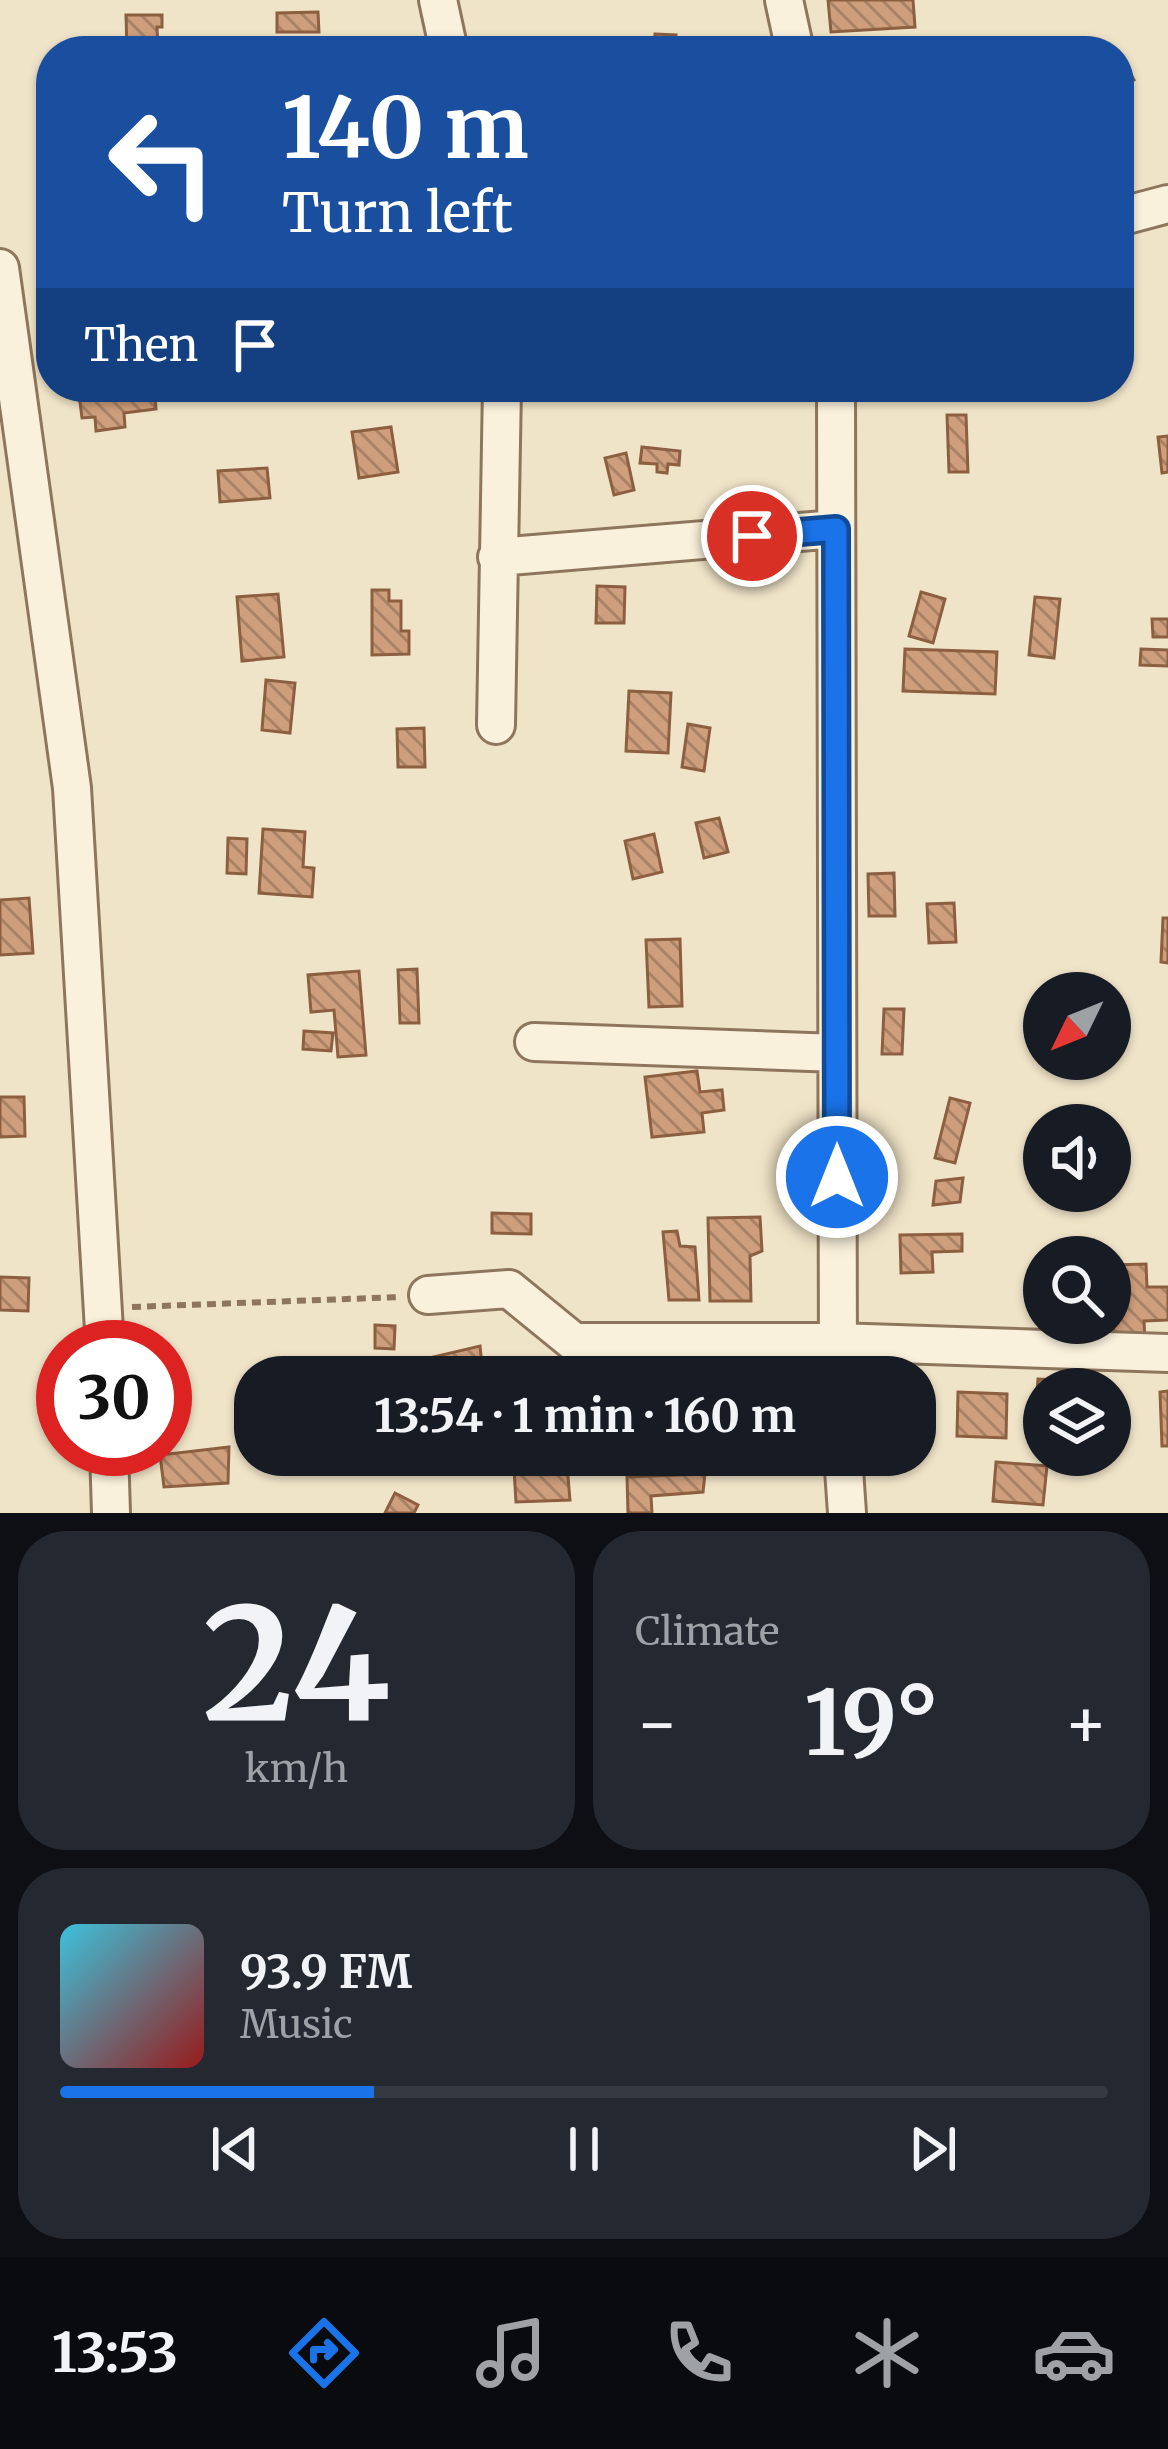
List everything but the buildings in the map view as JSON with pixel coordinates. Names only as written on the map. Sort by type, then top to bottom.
[{"type":"street","points":[[438,0],[446,36]]},
{"type":"street","points":[[784,0],[792,36]]},
{"type":"street","points":[[1134,213],[1168,204]]},
{"type":"street","points":[[0,268],[72,788],[104,1320]]},
{"type":"street","points":[[496,725],[502,402]]},
{"type":"street","points":[[836,402],[837,1356]]},
{"type":"street","points":[[497,557],[836,529]]},
{"type":"street","points":[[534,1042],[837,1053]]},
{"type":"street","points":[[428,1294],[509,1289],[574,1342],[779,1356]]},
{"type":"street","points":[[936,1358],[1168,1353]]},
{"type":"street","points":[[110,1476],[111,1513]]},
{"type":"street","points":[[844,1476],[847,1513]]},
{"type":"path","points":[[103,1308],[428,1294]]},
{"type":"route","points":[[752,536],[836,529],[837,1177]]}]
